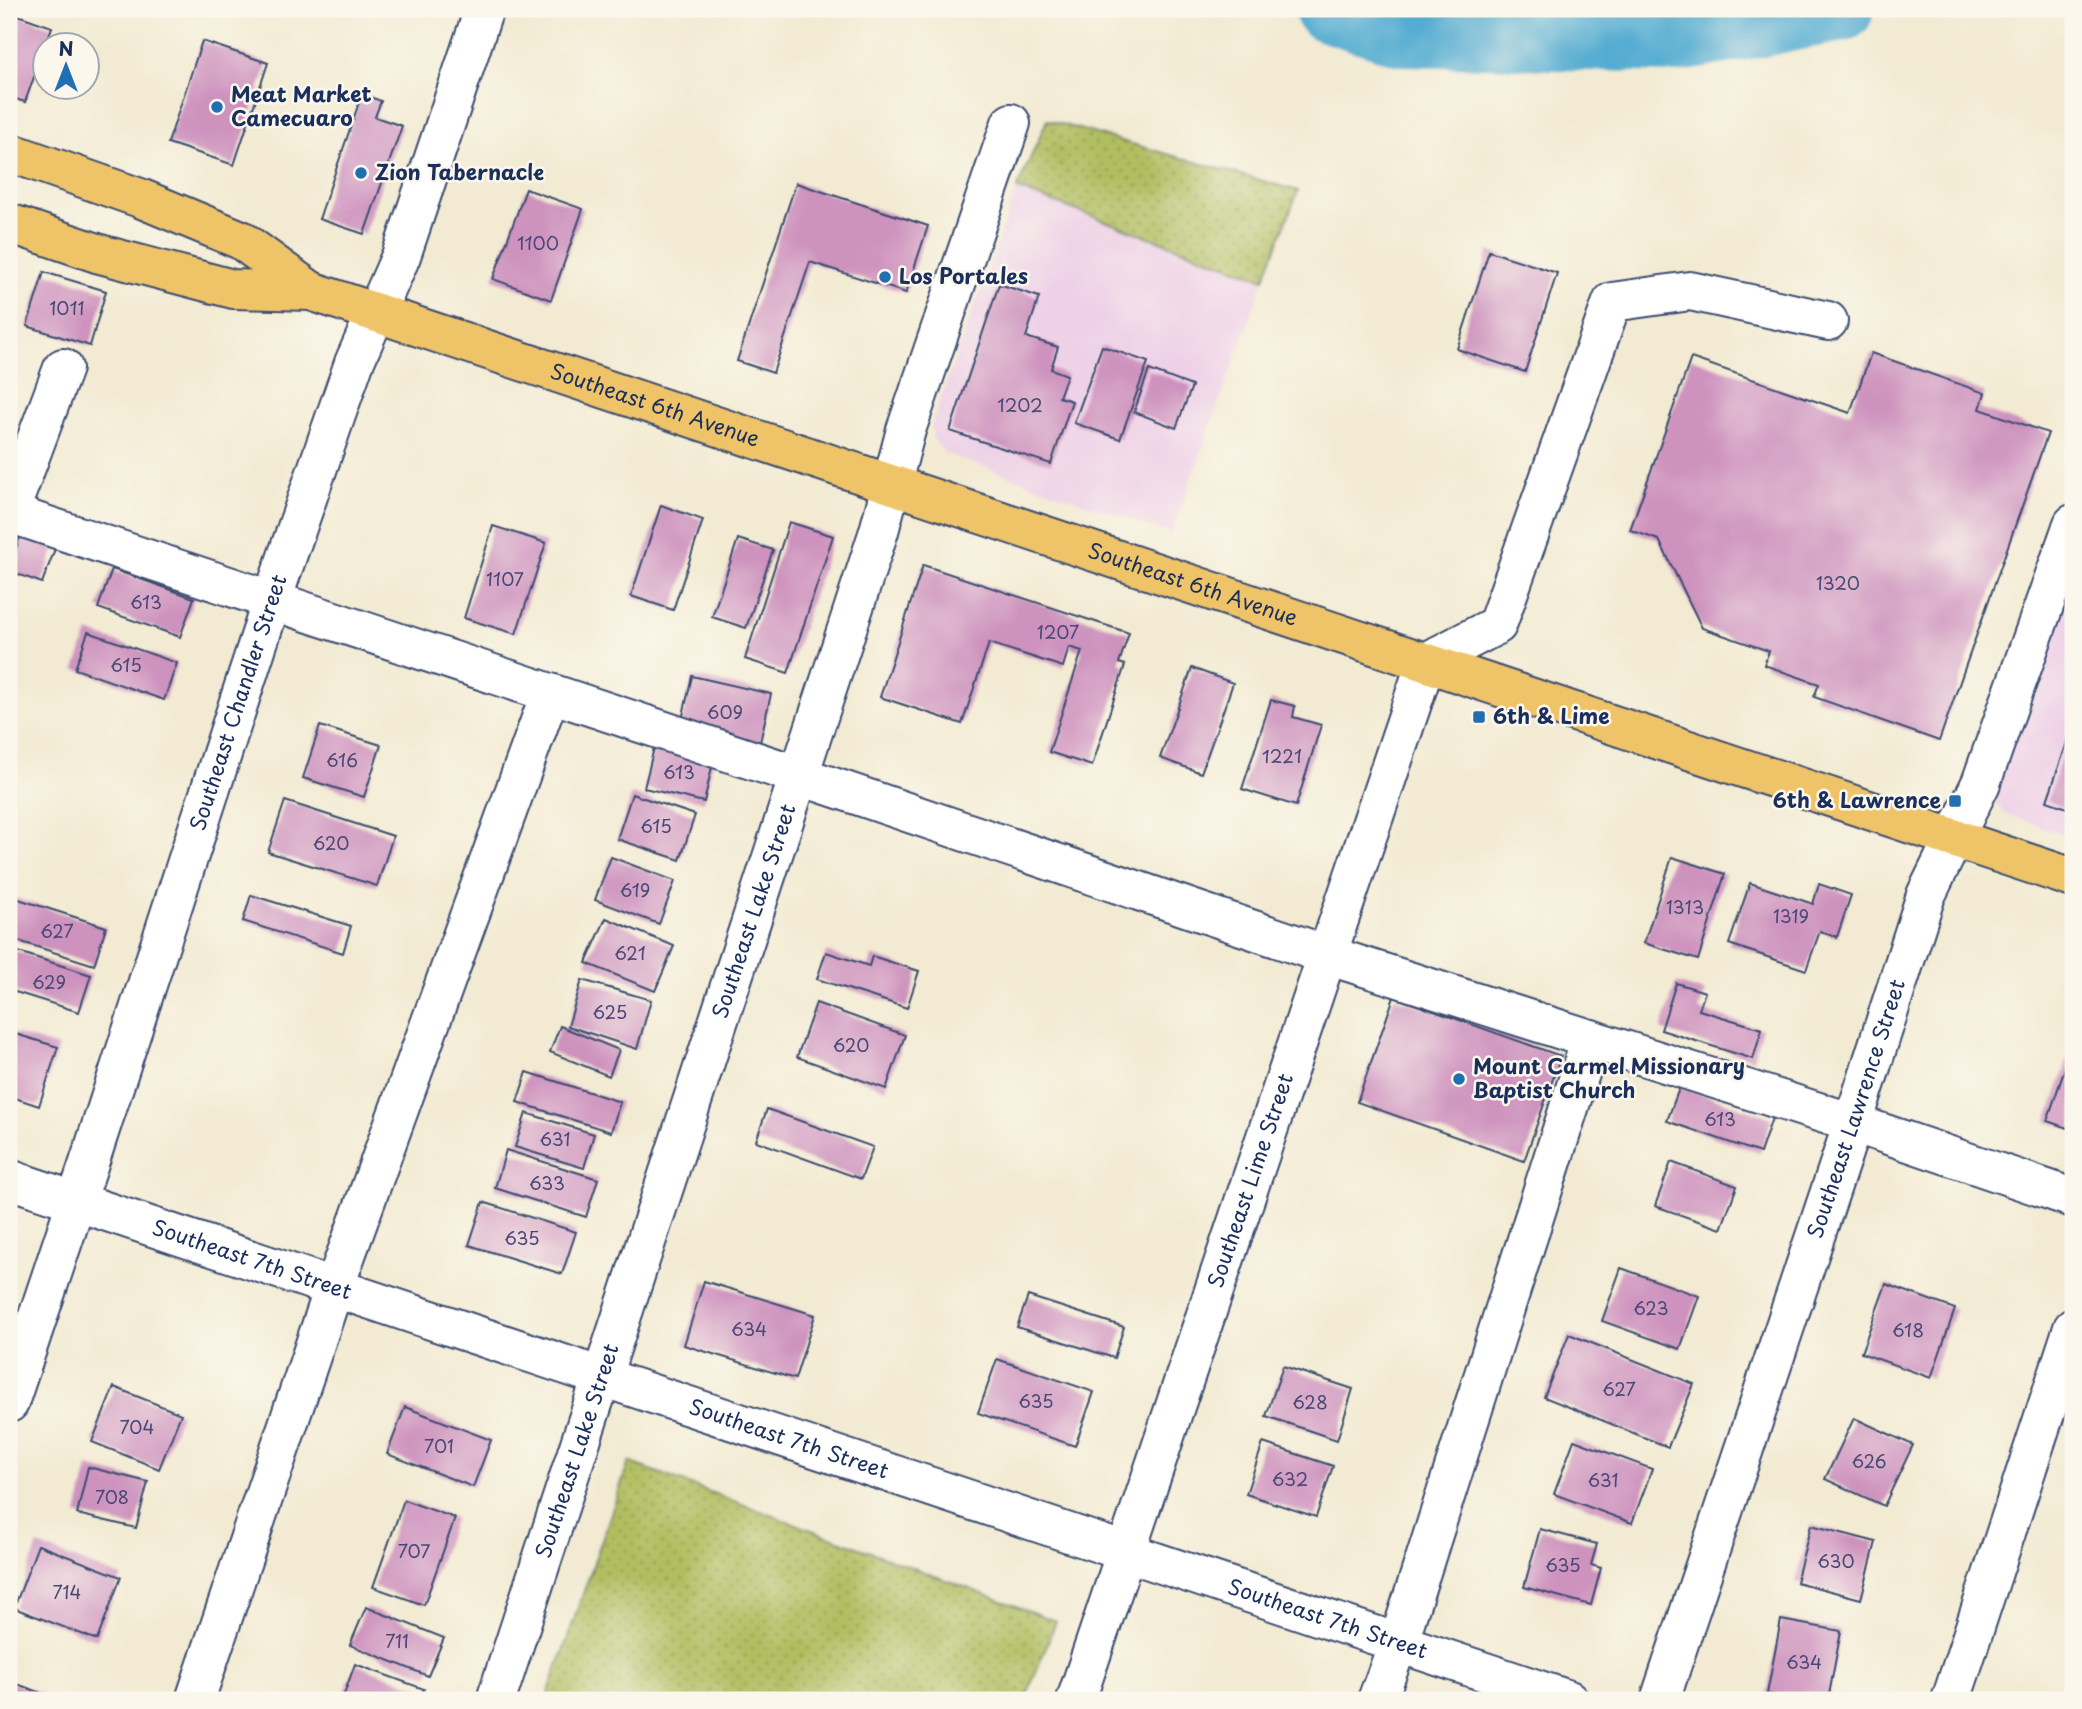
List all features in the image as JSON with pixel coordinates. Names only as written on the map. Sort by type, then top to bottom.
[{"type":"main road","name":"Southeast 6th Avenue","points":[[9,152],[140,198],[241,240],[310,291]]},
{"type":"main road","name":"Southeast 6th Avenue","points":[[9,223],[100,254],[233,289],[310,291],[2073,878]]},
{"type":"street","name":"Southeast Chandler Street","points":[[9,1404],[272,600],[354,363],[401,256],[484,9]]},
{"type":"street","name":"Southeast Lake Street","points":[[496,1700],[879,531],[906,430],[1011,123]]},
{"type":"street","points":[[1426,662],[1497,625],[1612,302],[1690,291],[1828,321]]},
{"type":"street","points":[[63,368],[9,513],[1327,955],[1853,1123],[2073,1198]]},
{"type":"street","name":"Southeast Lawrence Street","points":[[1660,1700],[1853,1123],[1926,895],[1981,783],[2070,541]]},
{"type":"street","name":"Southeast Lime Street","points":[[1076,1700],[1426,662]]},
{"type":"street","points":[[195,1700],[334,1288],[550,694]]},
{"type":"street","points":[[1377,1700],[1398,1643],[1591,1039]]},
{"type":"street","name":"Southeast 7th Street","points":[[9,1179],[1569,1700]]},
{"type":"street","points":[[1951,1700],[2073,1328]]},
{"type":"shaded area","points":[[1017,189],[1264,279],[1171,534],[945,453],[933,439],[931,425]]},
{"type":"shaded area","points":[[2073,576],[2073,838],[2004,813],[1995,802],[1997,785]]},
{"type":"green space","points":[[1047,120],[1298,191],[1264,279],[1017,189]]},
{"type":"green space","points":[[629,1462],[1056,1621],[1025,1700],[546,1700]]},
{"type":"building","points":[[9,12],[52,27],[50,32],[32,32],[32,83],[25,102],[9,97]]},
{"type":"building","points":[[202,41],[268,63],[234,165],[168,143]]},
{"type":"building","name":"Zion Tabernacle","points":[[362,94],[381,101],[375,117],[402,126],[364,234],[319,219]]},
{"type":"building","name":"Los Portales","points":[[796,183],[928,226],[906,293],[810,262],[773,373],[737,361]]},
{"type":"building","points":[[526,189],[583,209],[551,300],[493,279]]},
{"type":"building","points":[[1489,251],[1557,273],[1525,372],[1457,349]]},
{"type":"building","points":[[44,272],[106,291],[90,346],[27,326]]},
{"type":"building","points":[[999,284],[1039,297],[1026,337],[1058,347],[1051,369],[1067,375],[1059,397],[1072,401],[1051,464],[950,431]]},
{"type":"building","points":[[1102,346],[1148,362],[1120,439],[1074,423]]},
{"type":"building","points":[[1871,353],[1985,393],[1980,409],[2048,433],[1939,741],[1814,697],[1819,684],[1764,665],[1769,651],[1702,628],[1659,540],[1630,530],[1691,358],[1850,413]]},
{"type":"building","points":[[1149,370],[1192,386],[1176,428],[1134,412]]},
{"type":"building","points":[[661,505],[703,520],[673,610],[631,596]]},
{"type":"building","points":[[789,522],[833,536],[788,673],[745,659]]},
{"type":"building","points":[[493,526],[546,543],[516,634],[464,618]]},
{"type":"building","points":[[21,533],[56,546],[42,583],[9,571]]},
{"type":"building","points":[[738,539],[773,550],[746,628],[712,617]]},
{"type":"building","points":[[923,565],[1129,633],[1119,663],[1125,665],[1092,766],[1049,752],[1082,651],[1069,647],[1063,667],[989,643],[962,724],[880,697]]},
{"type":"building","points":[[112,569],[194,598],[180,637],[98,608]]},
{"type":"building","points":[[88,632],[177,663],[164,700],[75,669]]},
{"type":"building","points":[[1192,668],[1233,683],[1201,773],[1160,758]]},
{"type":"building","points":[[692,676],[771,694],[758,751],[679,733]]},
{"type":"building","points":[[1271,700],[1295,706],[1293,717],[1321,725],[1296,806],[1242,789]]},
{"type":"building","points":[[2073,725],[2073,810],[2047,801]]},
{"type":"building","points":[[320,726],[381,745],[364,797],[303,778]]},
{"type":"building","points":[[655,744],[714,758],[704,802],[644,788]]},
{"type":"building","points":[[632,794],[695,815],[680,860],[617,839]]},
{"type":"building","points":[[285,801],[393,836],[377,886],[268,852]]},
{"type":"building","points":[[611,857],[675,881],[659,924],[595,900]]},
{"type":"building","points":[[1672,857],[1725,874],[1698,960],[1644,943]]},
{"type":"building","points":[[1750,883],[1813,904],[1819,884],[1851,895],[1837,937],[1820,931],[1806,970],[1729,944]]},
{"type":"building","points":[[251,895],[351,926],[343,953],[243,921]]},
{"type":"building","points":[[9,896],[106,927],[94,965],[9,938]]},
{"type":"building","points":[[606,918],[674,946],[655,991],[586,963]]},
{"type":"building","points":[[9,949],[91,975],[79,1012],[9,990]]},
{"type":"building","points":[[826,952],[869,966],[872,956],[919,971],[907,1008],[817,979]]},
{"type":"building","points":[[582,980],[651,1000],[637,1049],[568,1026]]},
{"type":"building","points":[[1676,983],[1705,992],[1699,1010],[1762,1029],[1753,1059],[1661,1030]]},
{"type":"building","name":"Mount Carmel Missionary Baptist Church","points":[[1394,997],[1561,1056],[1524,1161],[1357,1102]]},
{"type":"building","points":[[816,1003],[905,1035],[886,1089],[797,1057]]},
{"type":"building","points":[[560,1026],[619,1050],[609,1076],[550,1052]]},
{"type":"building","points":[[9,1032],[58,1047],[39,1106],[9,1096]]},
{"type":"building","points":[[2073,1045],[2073,1130],[2047,1121]]},
{"type":"building","points":[[527,1072],[620,1102],[611,1132],[517,1102]]},
{"type":"building","points":[[1680,1086],[1772,1118],[1760,1153],[1667,1121]]},
{"type":"building","points":[[767,1109],[873,1147],[861,1179],[756,1141]]},
{"type":"building","points":[[526,1113],[594,1134],[584,1168],[515,1147]]},
{"type":"building","points":[[506,1150],[598,1179],[586,1217],[495,1188]]},
{"type":"building","points":[[1671,1162],[1737,1186],[1721,1229],[1655,1206]]},
{"type":"building","points":[[483,1202],[576,1232],[562,1274],[469,1245]]},
{"type":"building","points":[[1621,1268],[1699,1296],[1680,1349],[1602,1321]]},
{"type":"building","points":[[704,1281],[815,1315],[795,1379],[684,1345]]},
{"type":"building","points":[[1886,1284],[1955,1309],[1931,1378],[1861,1353]]},
{"type":"building","points":[[1028,1296],[1124,1327],[1114,1358],[1017,1327]]},
{"type":"building","points":[[1569,1334],[1694,1384],[1668,1447],[1544,1397]]},
{"type":"building","points":[[997,1359],[1094,1392],[1075,1446],[978,1413]]},
{"type":"building","points":[[1283,1366],[1353,1389],[1337,1440],[1266,1416]]},
{"type":"building","points":[[114,1387],[181,1414],[159,1469],[92,1442]]},
{"type":"building","points":[[405,1407],[491,1440],[473,1487],[387,1454]]},
{"type":"building","points":[[1854,1418],[1913,1445],[1884,1506],[1825,1479]]},
{"type":"building","points":[[1574,1440],[1652,1469],[1632,1523],[1554,1494]]},
{"type":"building","points":[[1263,1443],[1333,1466],[1316,1517],[1246,1494]]},
{"type":"building","points":[[88,1467],[148,1482],[136,1528],[77,1514]]},
{"type":"building","points":[[404,1500],[455,1518],[424,1605],[373,1587]]},
{"type":"building","points":[[1811,1525],[1876,1542],[1861,1599],[1796,1582]]},
{"type":"building","points":[[1540,1529],[1597,1544],[1591,1565],[1601,1568],[1591,1605],[1524,1587]]},
{"type":"building","points":[[38,1545],[121,1577],[97,1640],[14,1608]]},
{"type":"building","points":[[366,1607],[444,1638],[428,1676],[350,1645]]},
{"type":"building","points":[[1781,1620],[1841,1631],[1828,1700],[1801,1700],[1767,1694]]},
{"type":"building","points":[[355,1664],[424,1689],[420,1700],[342,1700]]},
{"type":"building","points":[[9,1681],[60,1700],[9,1700]]},
{"type":"waterway","points":[[1327,9],[1403,33],[1675,40],[1841,9]]},
{"type":"place","name":"Meat Market Camecuaro","points":[[217,107]]},
{"type":"place","name":"Zion Tabernacle","points":[[361,173]]},
{"type":"place","name":"Los Portales","points":[[885,277]]},
{"type":"place","name":"6th & Lime","points":[[1479,717]]},
{"type":"place","name":"6th & Lawrence","points":[[1955,801]]},
{"type":"place","name":"Mount Carmel Missionary Baptist Church","points":[[1459,1079]]}]
